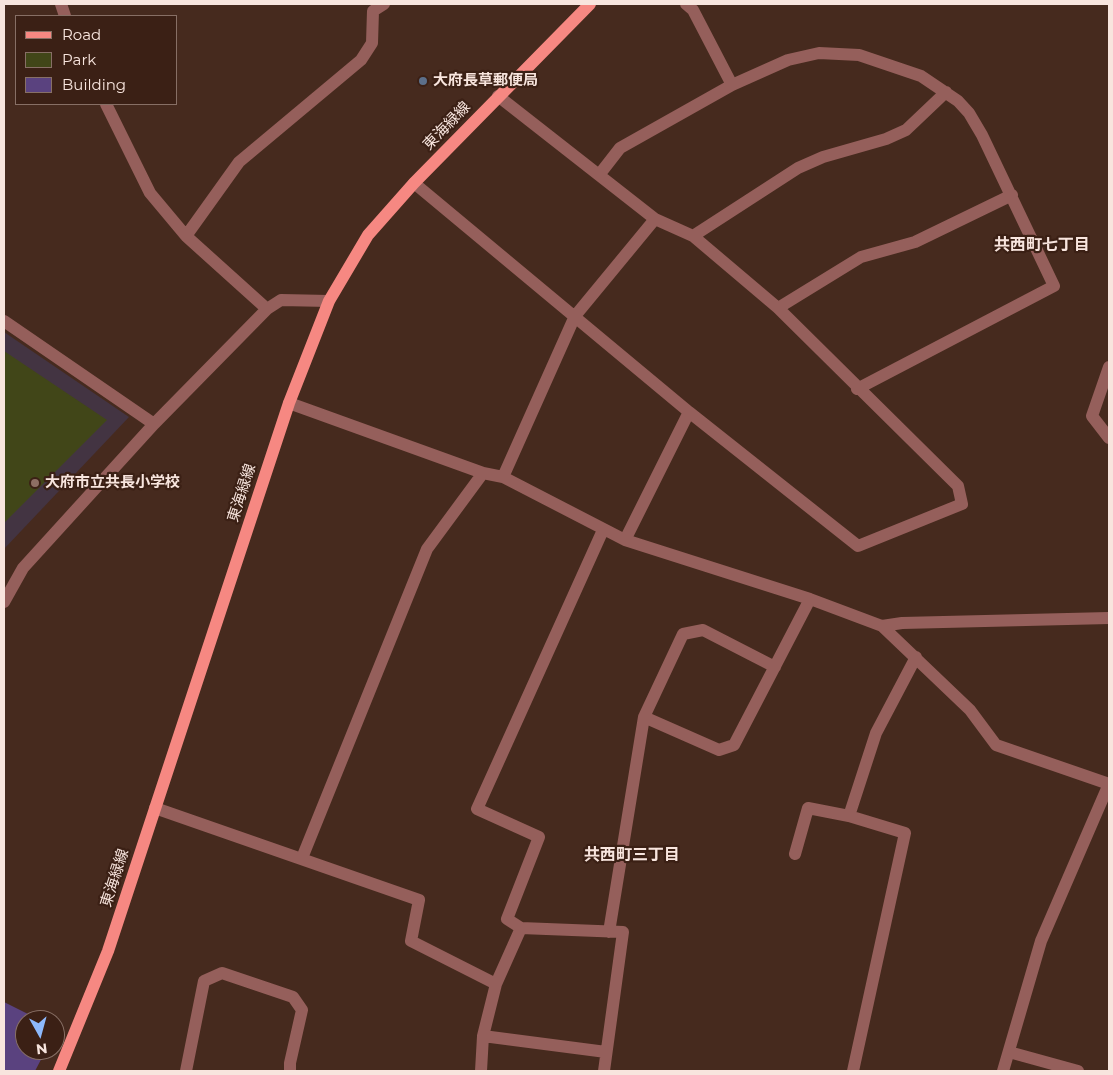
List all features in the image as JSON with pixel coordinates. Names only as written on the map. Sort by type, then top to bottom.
[{"type":"main road","name":"東海緑線","points":[[59,1071],[108,951],[289,403],[329,301],[368,234],[414,183],[590,4]]},
{"type":"street","points":[[186,236],[239,162],[361,60],[372,43],[373,11],[384,4]]},
{"type":"street","points":[[686,4],[693,10],[732,85]]},
{"type":"street","points":[[599,175],[620,148],[732,85],[788,60],[819,53],[859,55],[897,66],[921,76],[946,92],[969,113],[1012,195],[1054,286],[857,389]]},
{"type":"street","points":[[693,236],[798,168],[823,157],[906,130],[946,92]]},
{"type":"street","points":[[414,183],[689,412],[858,546],[962,504],[958,486],[857,389],[778,308],[693,236],[655,219],[498,96]]},
{"type":"street","points":[[106,105],[150,193],[186,236],[267,309]]},
{"type":"street","points":[[778,308],[861,256],[915,242],[1012,195]]},
{"type":"street","points":[[503,477],[575,316],[655,219]]},
{"type":"street","points":[[4,602],[23,568],[154,424],[267,309],[281,300],[329,301]]},
{"type":"street","points":[[4,321],[154,424]]},
{"type":"street","points":[[1109,367],[1092,416],[1109,438]]},
{"type":"street","points":[[289,403],[483,473],[503,477],[625,540],[810,599],[882,626],[970,710],[996,745],[1109,784],[1041,941],[1003,1071]]},
{"type":"street","points":[[625,540],[689,412]]},
{"type":"street","points":[[302,858],[427,549],[483,473]]},
{"type":"street","points":[[603,530],[477,809],[539,837],[507,919],[521,928],[623,932],[604,1071]]},
{"type":"street","points":[[644,717],[719,750],[734,745],[810,599]]},
{"type":"street","points":[[882,626],[902,623],[1109,618]]},
{"type":"street","points":[[609,932],[644,717],[683,634],[703,630],[774,667]]},
{"type":"street","points":[[849,816],[876,733],[916,657]]},
{"type":"street","points":[[155,808],[419,900],[411,941],[496,984]]},
{"type":"street","points":[[795,854],[808,808],[849,816],[906,833],[853,1071]]},
{"type":"street","points":[[481,1071],[483,1036],[496,984],[521,928]]},
{"type":"street","points":[[186,1071],[204,981],[222,973],[293,997],[302,1010],[290,1063],[290,1071]]},
{"type":"street","points":[[483,1036],[606,1052]]},
{"type":"street","points":[[1009,1052],[1078,1071]]},
{"type":"shaded area","name":"大府市立共長小学校","points":[[4,332],[129,417],[4,549]]},
{"type":"green space","name":"大府市立共長小学校","points":[[4,351],[107,420],[4,523]]},
{"type":"building","points":[[4,1002],[20,1010],[15,1010],[15,1060],[41,1060],[35,1071],[4,1071]]},
{"type":"place","name":"大府長草郵便局","points":[[423,81]]},
{"type":"place","name":"大府市立共長小学校","points":[[35,483]]},
{"type":"district","name":"共西町七丁目","points":[[1042,245]]},
{"type":"district","name":"共西町三丁目","points":[[632,855]]}]
